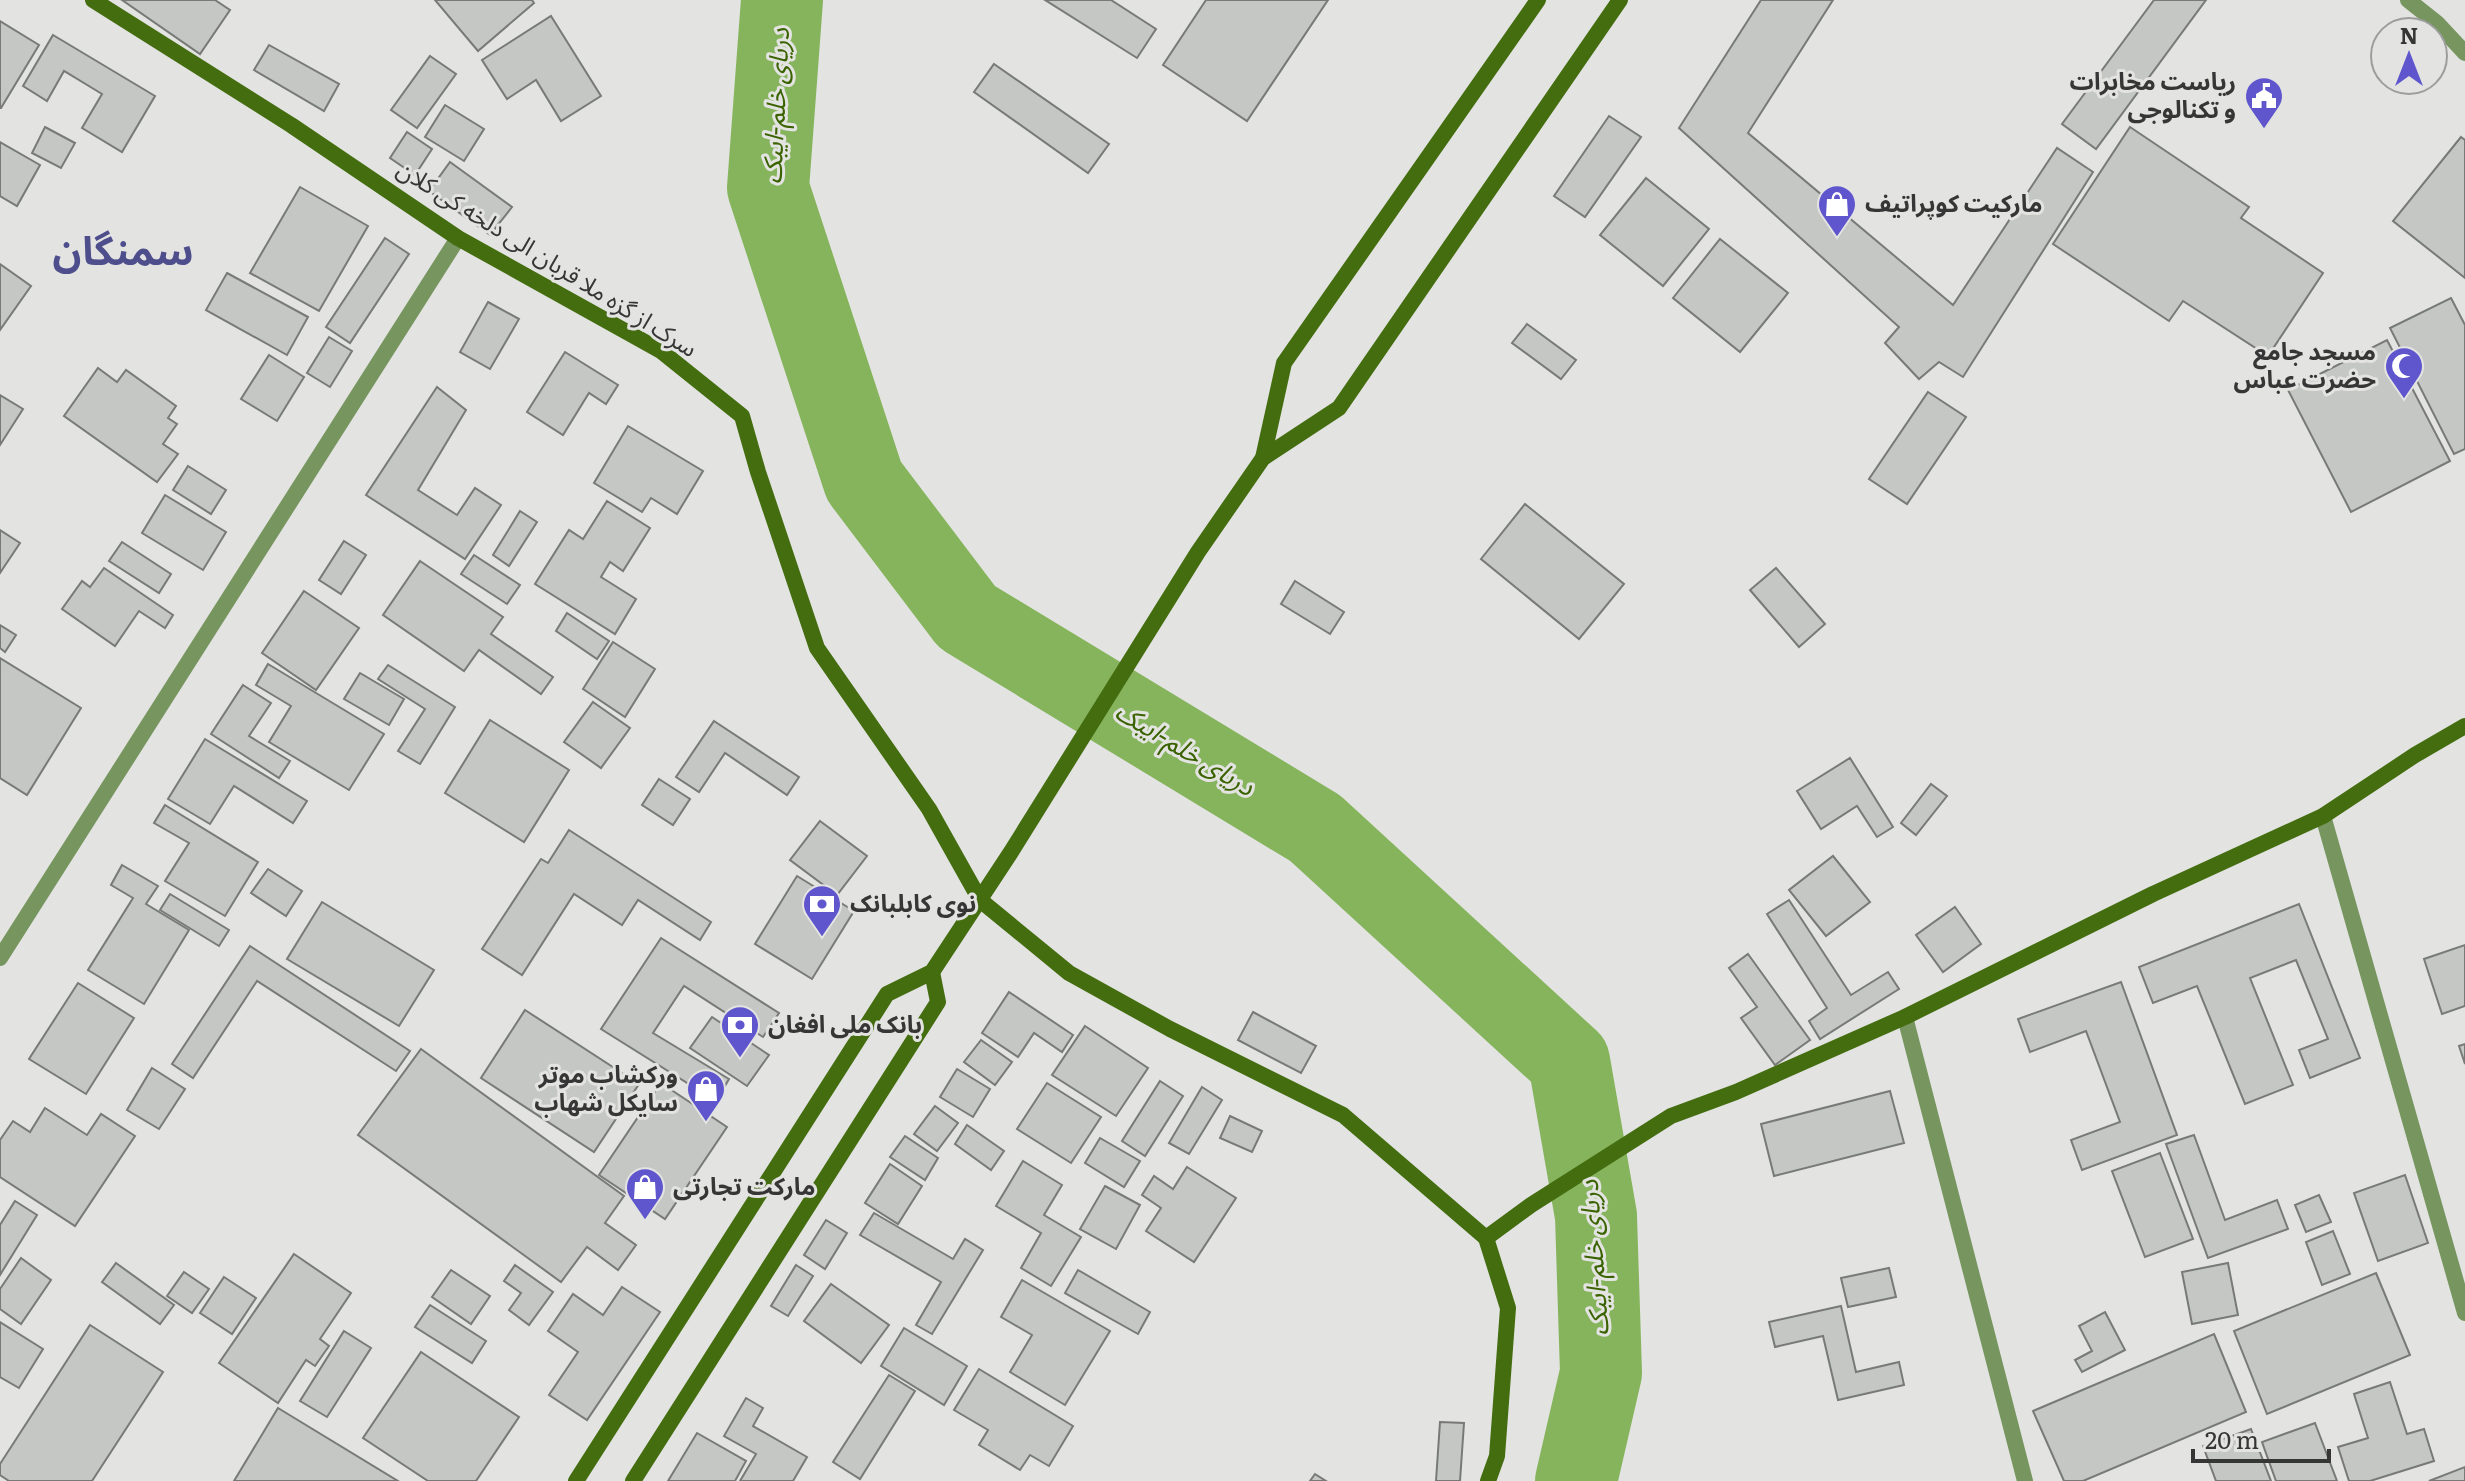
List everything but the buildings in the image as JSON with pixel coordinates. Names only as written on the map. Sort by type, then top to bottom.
[{"type":"street","name":"سرک از گزه ملا قربان الی دلخه کی کلان","points":[[93,0],[291,125],[458,238],[661,351],[742,416],[817,648],[929,809],[980,900],[1069,973],[1170,1029],[1343,1115],[1486,1238]]},
{"type":"street","points":[[1263,458],[1284,363],[1538,0]]},
{"type":"street","points":[[576,1481],[887,994],[932,972],[1011,852],[1198,552],[1263,458],[1339,408],[1620,0]]},
{"type":"street","points":[[2408,0],[2437,23],[2465,53]]},
{"type":"street","points":[[0,958],[458,238]]},
{"type":"street","points":[[1488,1481],[1497,1456],[1508,1308],[1486,1238],[1531,1205],[1671,1116],[1736,1092],[1905,1017],[2153,894],[2323,816],[2465,726]]},
{"type":"street","points":[[2323,816],[2465,1313]]},
{"type":"street","points":[[633,1481],[938,1002],[932,972]]},
{"type":"street","points":[[1905,1017],[2025,1481]]},
{"type":"waterway","name":"دریای خلم-ایبک","points":[[782,0],[768,188],[864,481],[967,617],[1315,828],[1569,1061],[1596,1216],[1601,1373],[1576,1481]]},
{"type":"place","name":"ریاست مخابرات و تکنالوجی","points":[[2264,130]]},
{"type":"place","name":"مارکیت کوپراتیف","points":[[1837,238]]},
{"type":"place","name":"مسجد جامع حضرت عباس","points":[[2404,400]]},
{"type":"place","name":"نوی کابلبانک","points":[[822,938]]},
{"type":"place","name":"بانک ملی افغان","points":[[740,1059]]},
{"type":"place","name":"ورکشاب موتر سایکل شهاب","points":[[706,1123]]},
{"type":"place","name":"مارکت تجارتی","points":[[645,1221]]},
{"type":"district","name":"سمنگان","points":[[123,251]]}]
